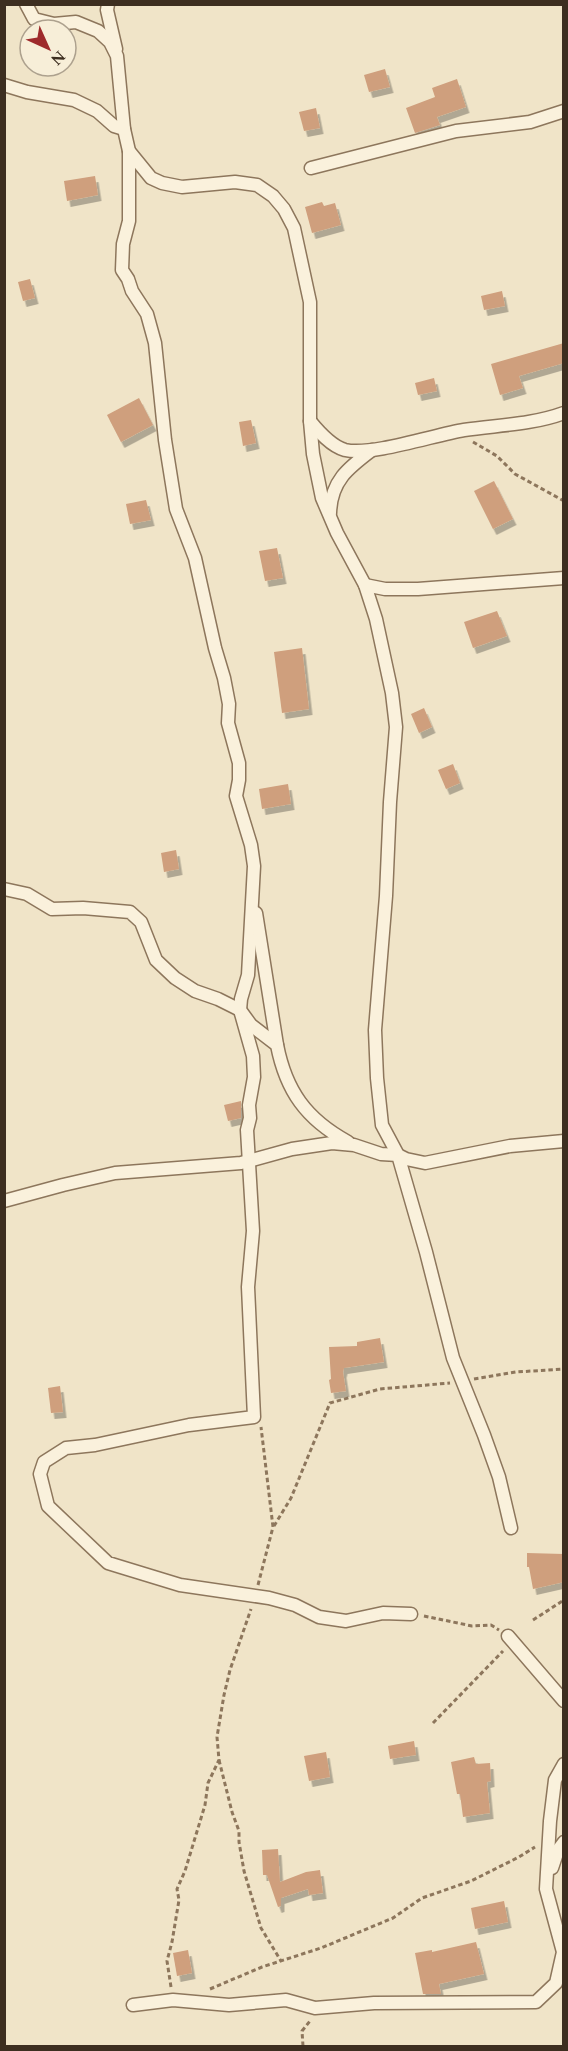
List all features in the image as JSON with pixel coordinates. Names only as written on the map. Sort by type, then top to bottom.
[{"type":"street","points":[[26,4],[34,19],[54,24],[76,22],[98,31],[110,42],[117,56]]},
{"type":"street","points":[[108,4],[107,10],[117,56],[124,129],[129,151],[129,221],[123,244],[122,270],[147,314],[154,343],[165,440],[176,509],[195,558],[214,648],[224,678],[229,704],[228,723],[239,763],[236,796],[251,845],[254,866],[254,901],[249,934],[248,975],[240,1011],[254,1056],[254,1077],[247,1130],[253,1231],[248,1287],[254,1418],[189,1425],[133,1435],[95,1445],[66,1448],[44,1462],[40,1474],[48,1506],[108,1563],[180,1584],[295,1605],[319,1617],[346,1621],[383,1613],[411,1614]]},
{"type":"street","points":[[4,85],[27,92],[74,100],[97,111],[114,126],[124,129]]},
{"type":"street","points":[[311,168],[456,131],[530,122],[564,111]]},
{"type":"street","points":[[129,151],[151,178],[162,183],[182,187],[235,182],[257,185],[273,196],[284,209],[294,228],[310,302],[310,421],[313,454],[322,498],[365,585],[376,619],[392,693],[396,727],[375,1030],[382,1125],[398,1155],[453,1358],[499,1477],[511,1528]]},
{"type":"street","points":[[310,421],[330,442],[345,450],[372,450],[464,430],[544,420],[564,413]]},
{"type":"street","points":[[329,516],[331,495],[343,475],[372,450]]},
{"type":"street","points":[[365,585],[385,589],[418,590],[564,578]]},
{"type":"street","points":[[4,889],[27,894],[52,909],[83,908],[130,912],[141,922],[156,960],[175,978],[195,991],[219,999],[240,1011],[251,1025],[277,1045]]},
{"type":"street","points":[[254,901],[282,1068],[292,1093],[328,1131],[354,1145],[381,1154],[398,1155],[425,1163],[510,1146],[564,1141]]},
{"type":"street","points":[[4,1201],[115,1173],[249,1161],[292,1149],[332,1143],[354,1145]]},
{"type":"street","points":[[508,1636],[564,1701]]},
{"type":"street","points":[[133,2005],[173,2000],[229,2005],[286,2000],[315,2008],[374,2003],[536,2002],[556,1983],[563,1952],[546,1888],[555,1780],[564,1764]]},
{"type":"street","points":[[564,1842],[558,1850],[546,1888],[564,1921]]},
{"type":"path","points":[[464,430],[467,437],[497,456],[515,474],[564,501]]},
{"type":"path","points":[[281,1961],[261,1928],[244,1871],[239,1831],[219,1760],[217,1737],[225,1687],[255,1596],[273,1527],[291,1498],[330,1403],[380,1389],[461,1382],[516,1372],[564,1369]]},
{"type":"path","points":[[254,1418],[261,1425],[273,1527]]},
{"type":"path","points":[[533,1620],[564,1600]]},
{"type":"path","points":[[411,1614],[472,1626],[491,1625],[508,1636],[507,1647],[433,1723]]},
{"type":"path","points":[[173,2000],[166,1961],[172,1942],[179,1900],[177,1889],[185,1871],[205,1805],[208,1783],[219,1760]]},
{"type":"path","points":[[187,2002],[216,1985],[321,1948],[393,1918],[422,1898],[471,1881],[519,1857],[549,1837]]},
{"type":"path","points":[[303,2046],[302,2031],[321,2007]]},
{"type":"building","points":[[385,69],[390,87],[369,92],[364,75]]},
{"type":"building","points":[[457,79],[466,107],[437,117],[440,125],[415,133],[406,108],[435,97],[432,88]]},
{"type":"building","points":[[316,108],[320,128],[304,131],[299,112]]},
{"type":"building","points":[[95,176],[98,195],[67,201],[64,181]]},
{"type":"building","points":[[322,202],[324,206],[335,203],[341,225],[312,233],[305,207]]},
{"type":"building","points":[[30,279],[35,298],[23,301],[18,282]]},
{"type":"building","points":[[502,291],[505,306],[484,310],[481,296]]},
{"type":"building","points":[[564,343],[564,363],[519,376],[523,388],[500,395],[491,364]]},
{"type":"building","points":[[434,378],[437,391],[418,395],[415,383]]},
{"type":"building","points":[[139,398],[153,425],[121,442],[107,415]]},
{"type":"building","points":[[251,420],[256,443],[243,446],[239,422]]},
{"type":"building","points":[[494,481],[513,519],[493,529],[474,491]]},
{"type":"building","points":[[146,500],[151,520],[130,524],[126,504]]},
{"type":"building","points":[[277,548],[283,578],[265,581],[259,551]]},
{"type":"building","points":[[497,611],[507,636],[473,648],[464,622]]},
{"type":"building","points":[[302,648],[309,709],[282,713],[274,652]]},
{"type":"building","points":[[424,708],[432,727],[419,733],[411,714]]},
{"type":"building","points":[[453,764],[460,783],[446,789],[438,770]]},
{"type":"building","points":[[288,784],[291,804],[262,809],[259,789]]},
{"type":"building","points":[[176,850],[179,869],[164,872],[161,853]]},
{"type":"building","points":[[241,1101],[241,1118],[228,1121],[224,1105]]},
{"type":"building","points":[[380,1338],[384,1362],[344,1368],[346,1391],[331,1393],[329,1347],[357,1346],[357,1342]]},
{"type":"building","points":[[60,1386],[63,1412],[51,1413],[48,1388]]},
{"type":"building","points":[[527,1553],[564,1554],[564,1582],[533,1589],[529,1567],[527,1567]]},
{"type":"building","points":[[414,1741],[416,1755],[390,1759],[388,1746]]},
{"type":"building","points":[[326,1752],[330,1777],[309,1781],[304,1756]]},
{"type":"building","points":[[474,1757],[476,1764],[490,1763],[491,1781],[487,1782],[490,1813],[463,1817],[460,1794],[457,1794],[451,1762]]},
{"type":"building","points":[[278,1849],[280,1882],[306,1872],[320,1870],[323,1893],[309,1895],[308,1889],[281,1898],[281,1906],[278,1907],[267,1875],[263,1875],[262,1850]]},
{"type":"building","points":[[504,1901],[508,1922],[475,1929],[471,1908]]},
{"type":"building","points":[[476,1942],[484,1974],[439,1984],[441,1994],[423,1994],[415,1953],[432,1950],[432,1952]]},
{"type":"building","points":[[188,1950],[192,1973],[177,1976],[173,1953]]}]
